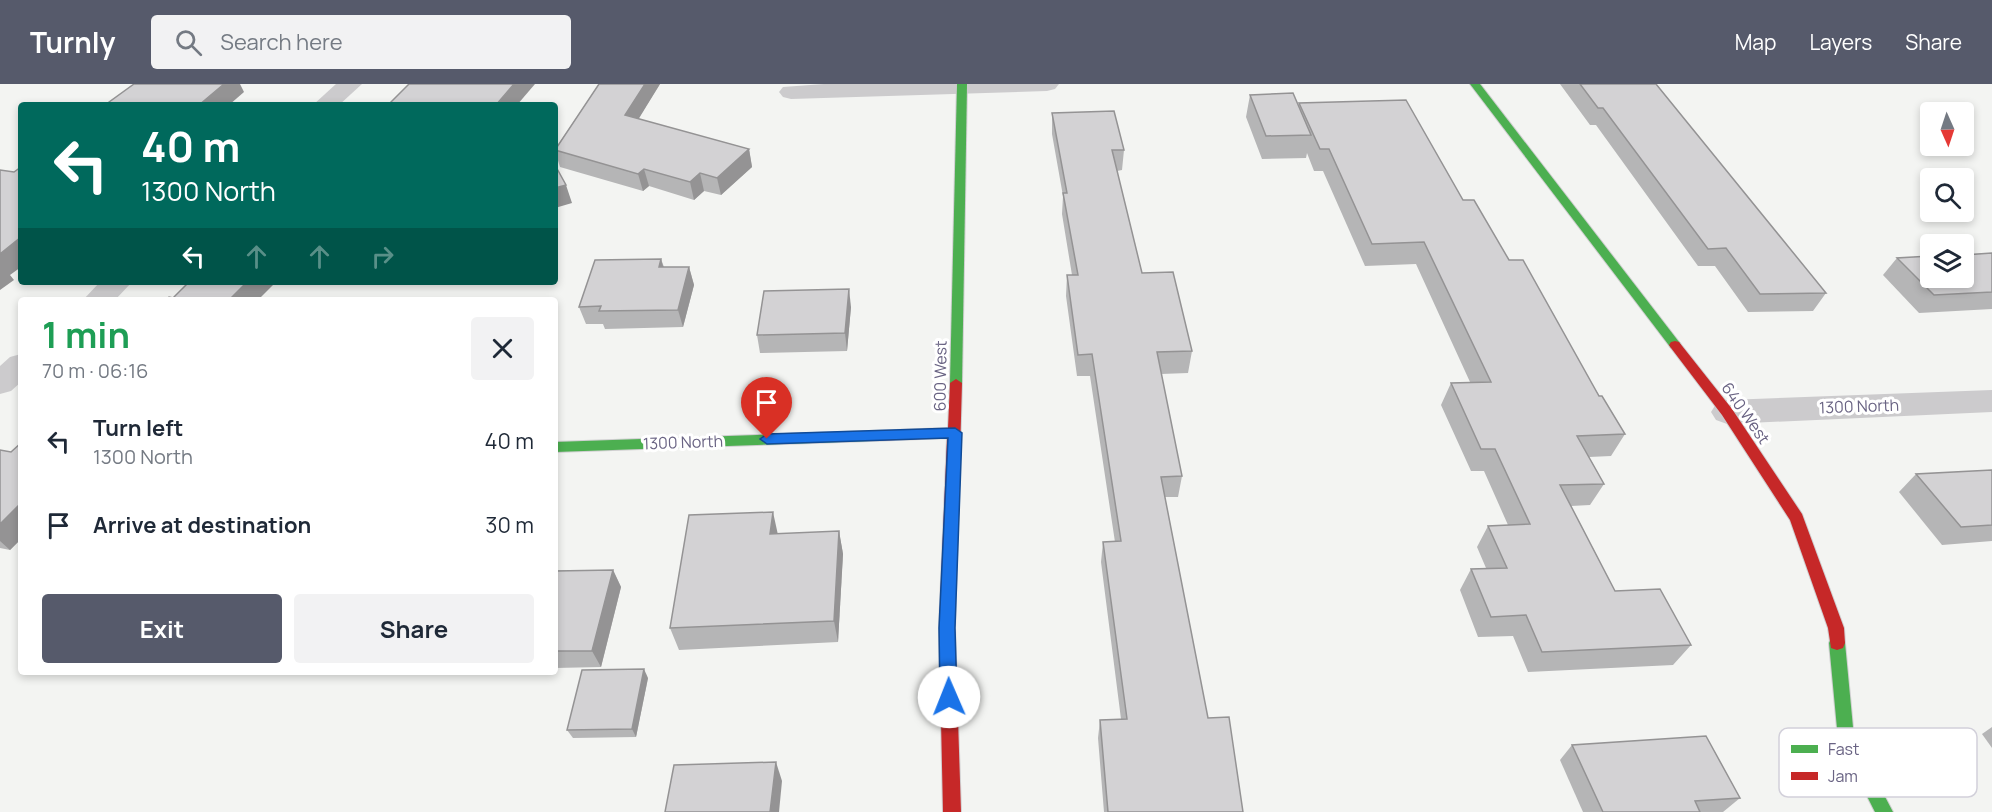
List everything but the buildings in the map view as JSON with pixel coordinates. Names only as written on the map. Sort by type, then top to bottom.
[{"type":"street","points":[[329,102],[350,84]]},
{"type":"street","points":[[791,92],[1047,84]]},
{"type":"street","name":"640 West","points":[[1475,84],[1727,412],[1797,518],[1836,628],[1845,728]]},
{"type":"street","name":"600 West","points":[[951,812],[947,628],[955,433],[962,85]]},
{"type":"street","points":[[100,297],[114,285]]},
{"type":"street","points":[[0,383],[18,368]]},
{"type":"street","name":"1300 North","points":[[1727,412],[1992,400]]},
{"type":"street","name":"1300 North","points":[[558,447],[955,433]]},
{"type":"street","name":"640 West","points":[[1876,797],[1884,812]]},
{"type":"traffic: fast","points":[[956,383],[962,84]]},
{"type":"traffic: fast","points":[[1475,84],[1675,345]]},
{"type":"traffic: fast","points":[[558,447],[870,436]]},
{"type":"traffic: fast","points":[[1837,643],[1845,728]]},
{"type":"traffic: fast","points":[[1876,797],[1884,812]]},
{"type":"traffic: jam","points":[[1675,345],[1727,412],[1797,518],[1836,628],[1837,643]]},
{"type":"traffic: jam","points":[[952,812],[947,628],[956,383]]},
{"type":"traffic: jam","points":[[870,436],[955,433]]},
{"type":"route","points":[[767,439],[955,433],[947,628],[949,697]]}]
